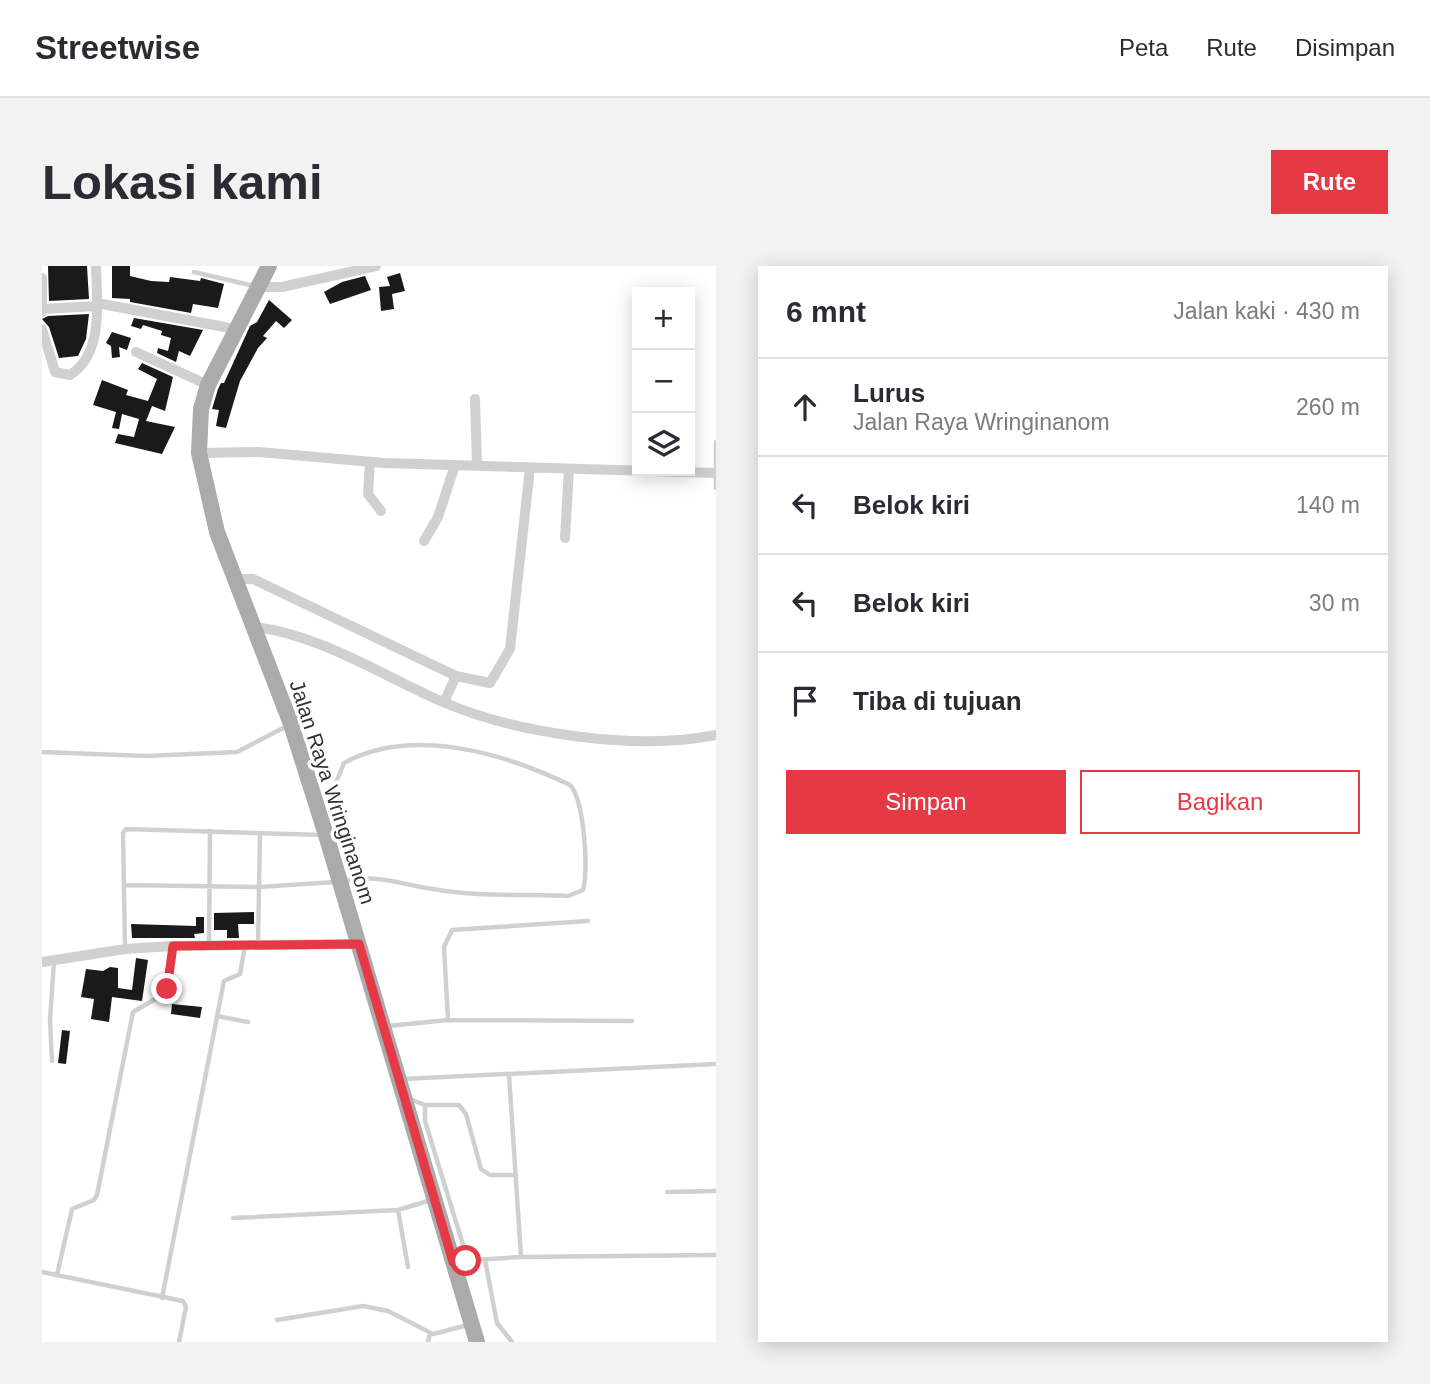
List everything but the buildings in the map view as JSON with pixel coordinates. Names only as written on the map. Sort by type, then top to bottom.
[{"type":"main road","name":"Jalan Raya Wringinanom","points":[[269,266],[208,386],[200,417],[199,453],[217,532],[255,627],[352,945],[383,1027],[435,1199],[461,1261],[472,1324],[478,1342]]},
{"type":"street","points":[[42,329],[52,368],[61,375],[70,375],[88,359],[95,334],[96,266]]},
{"type":"street","points":[[258,287],[282,287],[376,266]]},
{"type":"street","points":[[42,278],[42,310],[97,304],[235,329]]},
{"type":"street","points":[[136,352],[208,386]]},
{"type":"street","points":[[475,399],[477,465]]},
{"type":"street","points":[[199,453],[259,452],[455,466],[716,473]]},
{"type":"street","points":[[370,462],[368,494],[381,511]]},
{"type":"street","points":[[424,541],[438,517],[455,466]]},
{"type":"street","points":[[236,579],[253,579],[456,676],[490,683],[508,654],[530,468]]},
{"type":"street","points":[[565,538],[569,469]]},
{"type":"street","points":[[255,627],[299,636],[444,702],[509,724],[634,741],[668,742],[716,735]]},
{"type":"street","points":[[444,702],[456,676]]},
{"type":"street","points":[[42,962],[125,949],[173,946],[352,945]]},
{"type":"lane","points":[[194,272],[258,287]]},
{"type":"lane","points":[[716,442],[716,488]]},
{"type":"lane","points":[[42,752],[146,756],[237,752],[284,727]]},
{"type":"lane","points":[[125,885],[313,886],[364,877],[386,878],[433,890],[568,896],[583,890],[585,847],[576,793],[570,785],[505,760],[468,751],[421,745],[380,748],[344,763],[335,785]]},
{"type":"lane","points":[[125,949],[123,834],[126,828],[319,835]]},
{"type":"lane","points":[[209,945],[210,831]]},
{"type":"lane","points":[[258,945],[260,833]]},
{"type":"lane","points":[[448,1020],[444,947],[452,930],[588,921]]},
{"type":"lane","points":[[162,1298],[224,981],[240,974],[246,945]]},
{"type":"lane","points":[[57,1275],[72,1209],[97,1195],[133,1012],[164,994],[173,946]]},
{"type":"lane","points":[[52,1061],[50,1020],[54,960]]},
{"type":"lane","points":[[217,1016],[248,1022]]},
{"type":"lane","points":[[383,1027],[448,1020],[632,1021]]},
{"type":"lane","points":[[397,1079],[716,1064]]},
{"type":"lane","points":[[509,1075],[521,1257]]},
{"type":"lane","points":[[402,1096],[425,1104],[452,1104],[462,1108],[481,1170],[490,1175],[516,1175]]},
{"type":"lane","points":[[425,1104],[425,1121],[461,1261],[521,1257],[716,1255]]},
{"type":"lane","points":[[667,1192],[716,1191]]},
{"type":"lane","points":[[233,1217],[401,1209],[435,1199]]},
{"type":"lane","points":[[401,1209],[408,1267]]},
{"type":"lane","points":[[485,1260],[497,1323],[512,1342]]},
{"type":"lane","points":[[42,1272],[185,1303],[178,1342]]},
{"type":"lane","points":[[277,1320],[363,1306],[388,1311],[430,1333],[443,1334],[472,1324]]},
{"type":"lane","points":[[428,1342],[430,1333]]},
{"type":"route","points":[[167,989],[173,946],[359,944],[453,1262],[466,1261]]}]
